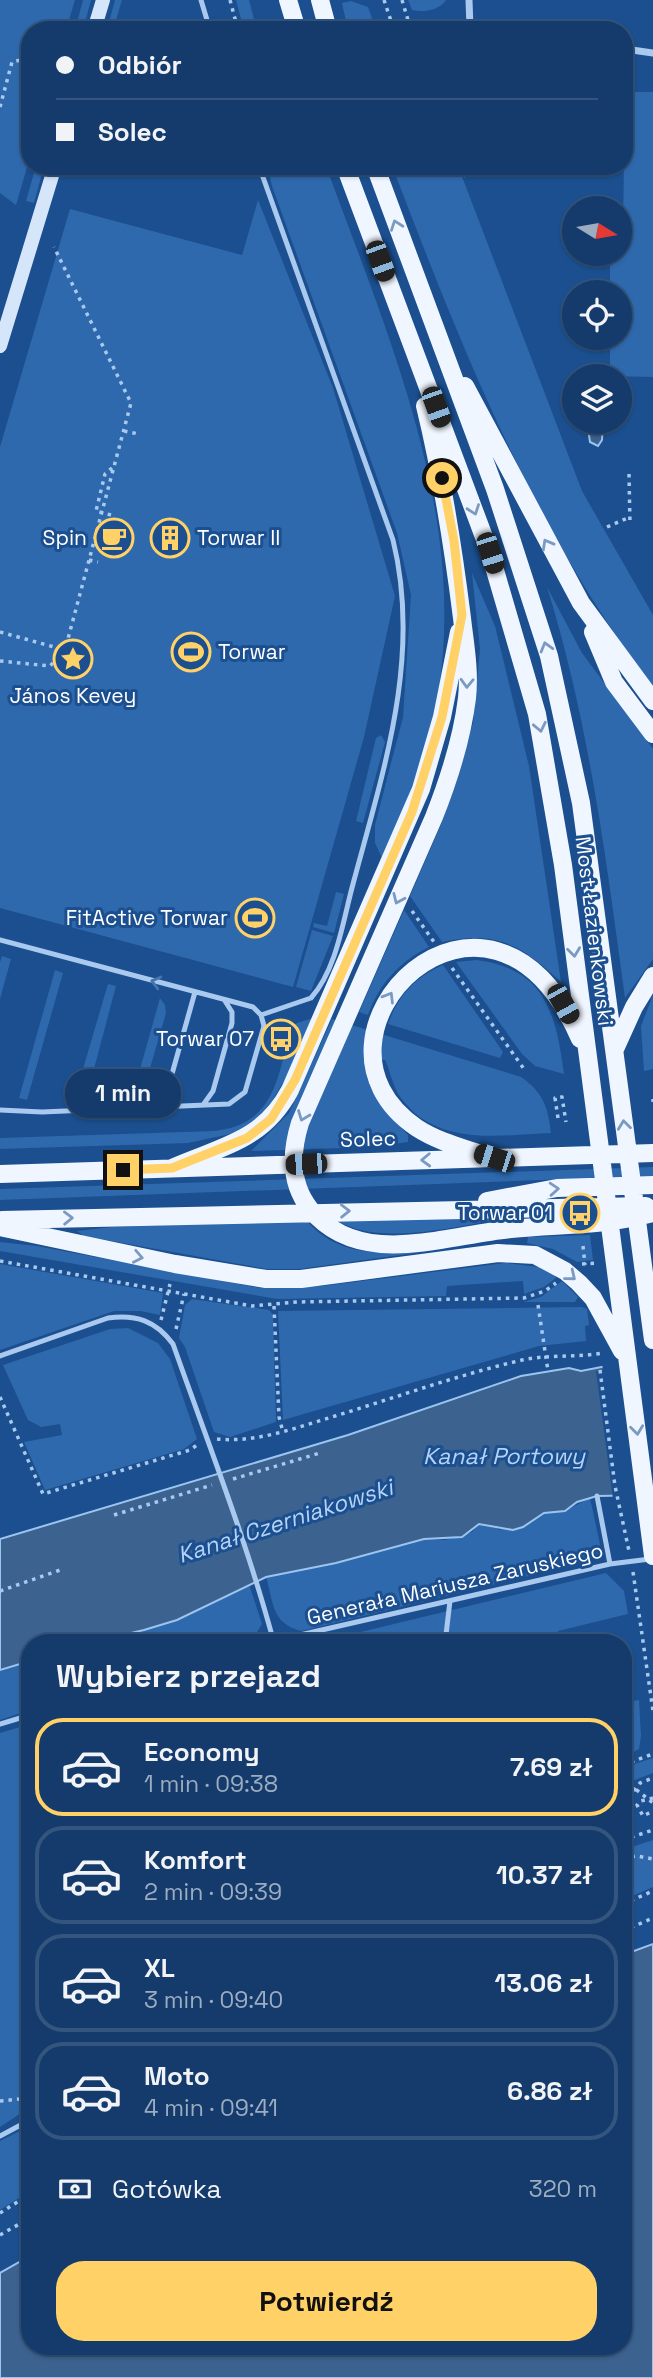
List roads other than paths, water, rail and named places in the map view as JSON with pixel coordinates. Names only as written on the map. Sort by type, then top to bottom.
[{"type":"main road","points":[[288,0],[294,21]]},
{"type":"main road","points":[[320,0],[326,21]]},
{"type":"main road","points":[[348,175],[407,331],[446,500],[468,657],[464,714],[450,772],[425,836],[309,1100],[295,1139],[293,1161],[296,1182],[306,1204],[338,1233],[372,1244],[510,1229],[616,1223],[653,1213]]},
{"type":"main road","points":[[378,175],[436,335],[581,603],[614,682],[653,734]]},
{"type":"main road","name":"Most Łazienkowski","points":[[407,331],[490,553],[524,662],[555,806],[653,1557]]},
{"type":"main road","name":"Most Łazienkowski","points":[[436,335],[504,515],[549,656],[581,803],[653,1340]]},
{"type":"main road","points":[[581,603],[653,701]]},
{"type":"main road","points":[[172,1168],[237,1143],[264,1126],[284,1101],[317,1032],[405,827],[436,739],[462,615]]},
{"type":"main road","points":[[494,1158],[447,1143],[415,1127],[392,1103],[376,1062],[375,1032],[384,1004],[405,975],[427,960],[455,950],[484,950],[513,958],[537,973],[563,1004],[588,1063]]},
{"type":"main road","points":[[615,1061],[649,981]]},
{"type":"main road","name":"Solec","points":[[0,1174],[653,1153]]},
{"type":"main road","points":[[463,1208],[541,1189],[653,1185]]},
{"type":"main road","points":[[0,1220],[653,1206]]},
{"type":"main road","points":[[0,1227],[241,1276],[301,1279],[498,1253],[535,1255],[565,1270],[579,1283],[598,1308],[628,1362]]},
{"type":"street","points":[[97,21],[103,0]]},
{"type":"street","points":[[469,0],[470,21]]},
{"type":"street","points":[[633,51],[653,53]]},
{"type":"street","points":[[0,346],[52,175]]},
{"type":"lane","points":[[201,0],[207,21]]},
{"type":"lane","points":[[261,1015],[311,998],[334,953],[386,760],[396,713],[404,636],[401,578],[390,531],[262,175]]},
{"type":"lane","points":[[0,940],[253,1007],[261,1015],[263,1031],[243,1096],[229,1104],[42,1112],[0,1110]]},
{"type":"lane","points":[[163,1106],[195,992]]},
{"type":"lane","points":[[203,1105],[213,1091],[232,1023],[232,1012],[222,999]]},
{"type":"lane","points":[[0,1356],[108,1318],[136,1317],[159,1328],[173,1345],[256,1581],[272,1634]]},
{"type":"lane","points":[[597,1496],[610,1564]]},
{"type":"lane","name":"Generała Mariusza Zaruskiego","points":[[308,1634],[610,1564],[653,1557]]},
{"type":"lane","points":[[445,1634],[450,1601]]},
{"type":"lane","points":[[0,1724],[21,1718]]},
{"type":"lane","points":[[0,2136],[21,2125]]},
{"type":"water","points":[[589,434],[602,434],[598,446],[590,442]]},
{"type":"water","name":"Kanał Portowy","points":[[653,1357],[653,1495],[597,1496],[577,1502],[565,1511],[544,1513],[523,1527],[513,1530],[479,1524],[462,1537],[424,1539],[336,1563],[266,1577],[177,1620],[127,1634],[21,1634],[21,1664],[0,1670],[0,1539],[348,1435],[521,1376],[569,1368],[581,1371]]},
{"type":"water","points":[[653,1944],[653,2378],[0,2378],[0,2273],[21,2261],[21,2355],[632,2355],[632,1952]]},
{"type":"place","name":"Spin","points":[[114,538]]},
{"type":"place","name":"Torwar II","points":[[170,538]]},
{"type":"place","name":"Torwar","points":[[191,652]]},
{"type":"place","name":"János Kevey","points":[[73,659]]},
{"type":"place","name":"FitActive Torwar","points":[[255,918]]},
{"type":"place","name":"Torwar 07","points":[[281,1039]]},
{"type":"place","name":"Torwar 01","points":[[580,1213]]},
{"type":"water label","name":"Kanał Czerniakowski","points":[[285,1521]]}]
